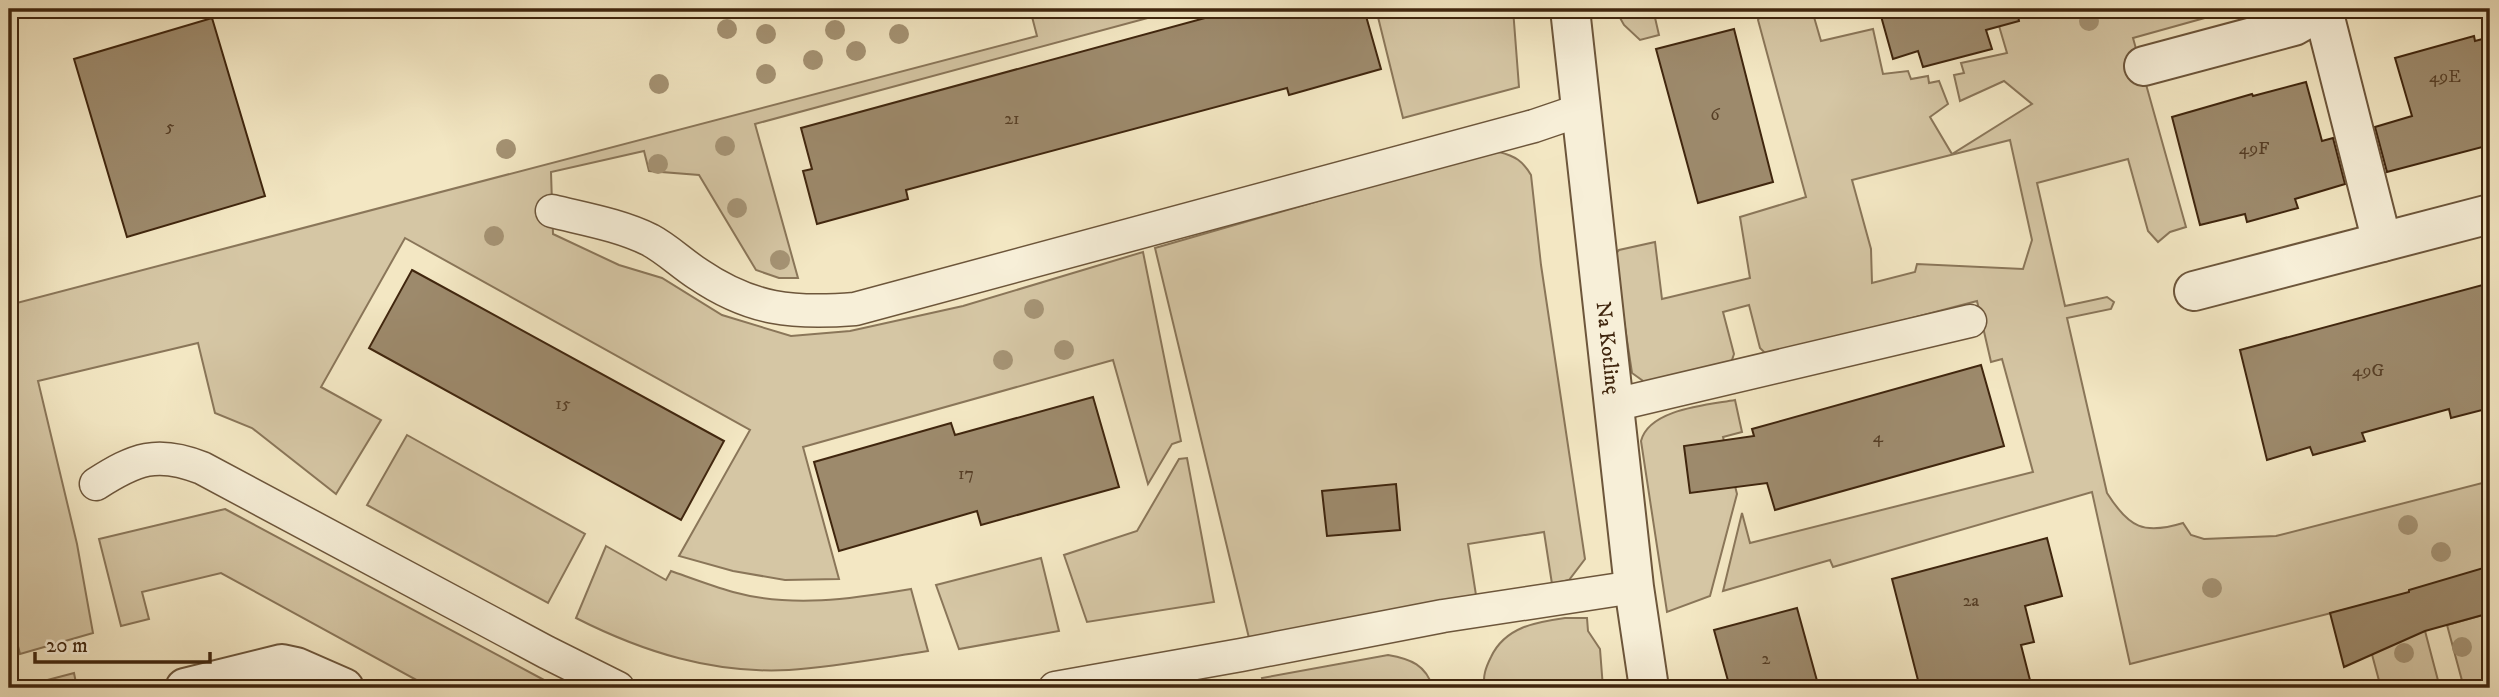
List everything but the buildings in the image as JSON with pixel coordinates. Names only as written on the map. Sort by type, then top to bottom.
[{"type":"street","name":"Na Kotlinę","points":[[1570,9],[1634,586],[1649,688]]},
{"type":"street","points":[[2144,66],[2294,26],[2323,9],[2382,242]]},
{"type":"street","points":[[2194,291],[2490,214]]},
{"type":"street","points":[[186,688],[282,664],[296,667],[344,688]]},
{"type":"lane","points":[[552,211],[621,229],[649,240],[735,297],[794,312],[845,310],[1534,126],[1581,110]]},
{"type":"lane","points":[[1614,405],[1970,321]]},
{"type":"lane","points":[[96,484],[117,470],[139,461],[157,458],[180,460],[202,468],[618,688]]},
{"type":"lane","points":[[1055,688],[1443,616],[1634,586]]},
{"type":"shaded area","points":[[1030,9],[1181,9],[755,124],[798,278],[779,278],[756,270],[699,175],[649,171],[644,151],[551,172],[553,234],[619,265],[662,278],[722,315],[791,336],[850,331],[963,306],[1143,252],[1181,441],[1172,444],[1148,484],[1113,360],[803,447],[839,579],[785,580],[733,571],[679,556],[750,430],[405,238],[321,387],[381,420],[336,494],[252,428],[215,413],[198,343],[38,381],[77,544],[93,633],[20,654],[9,611],[9,305],[1037,36]]},
{"type":"shaded area","points":[[1376,9],[1513,9],[1519,87],[1403,118]]},
{"type":"shaded area","points":[[1615,9],[1653,9],[1659,35],[1640,40],[1624,25]]},
{"type":"shaded area","points":[[1764,9],[1810,9],[1821,41],[1873,29],[1883,74],[1908,71],[1911,79],[1928,76],[1929,83],[1939,81],[1948,104],[1930,117],[1952,154],[2032,104],[2004,81],[1960,101],[1954,75],[1964,73],[1961,63],[2007,53],[1994,9],[2237,9],[2133,38],[2186,227],[2170,232],[2158,242],[2148,231],[2128,159],[2037,183],[2065,306],[2107,297],[2114,302],[2111,309],[2067,318],[2107,493],[2123,514],[2139,526],[2158,528],[2183,523],[2191,535],[2204,539],[2276,536],[2490,481],[2490,565],[2482,567],[2484,579],[2435,583],[2409,591],[2420,632],[2425,631],[2440,688],[2381,688],[2359,606],[2130,664],[2092,492],[1833,567],[1830,560],[1723,591],[1742,513],[1750,543],[2033,472],[2002,359],[1991,362],[1977,301],[1768,356],[1760,348],[1749,305],[1723,312],[1734,354],[1730,366],[1646,383],[1632,373],[1614,256],[1619,250],[1655,242],[1662,299],[1750,278],[1740,217],[1806,197],[1758,20]],"holes":[[[2010,140],[2032,240],[2023,269],[1917,264],[1915,272],[1872,283],[1871,249],[1852,180]]]},
{"type":"shaded area","points":[[1499,152],[1518,160],[1531,175],[1541,265],[1585,559],[1569,580],[1552,584],[1544,532],[1468,544],[1476,595],[1249,638],[1155,248],[1481,154]]},
{"type":"shaded area","points":[[1735,400],[1742,432],[1723,437],[1737,494],[1710,596],[1667,612],[1641,441],[1646,430],[1667,415]]},
{"type":"shaded area","points":[[407,435],[585,534],[548,603],[367,505]]},
{"type":"shaded area","points":[[1187,458],[1214,602],[1087,622],[1064,555],[1137,531],[1179,459]]},
{"type":"shaded area","points":[[225,509],[559,688],[431,688],[221,573],[142,592],[149,619],[121,626],[99,539]]},
{"type":"shaded area","points":[[606,546],[666,580],[671,571],[725,590],[755,597],[822,600],[911,589],[928,651],[824,667],[761,670],[706,664],[653,650],[576,618]]},
{"type":"shaded area","points":[[1041,558],[1059,631],[959,649],[936,585]]},
{"type":"shaded area","points":[[2490,613],[2490,688],[2464,688],[2447,625]]},
{"type":"shaded area","points":[[1565,618],[1587,618],[1588,631],[1600,649],[1603,688],[1485,688],[1484,676],[1488,665],[1504,639],[1533,624]]},
{"type":"shaded area","points":[[1388,655],[1416,664],[1426,674],[1433,688],[1264,688],[1262,678]]},
{"type":"shaded area","points":[[74,673],[77,688],[17,688]]}]
